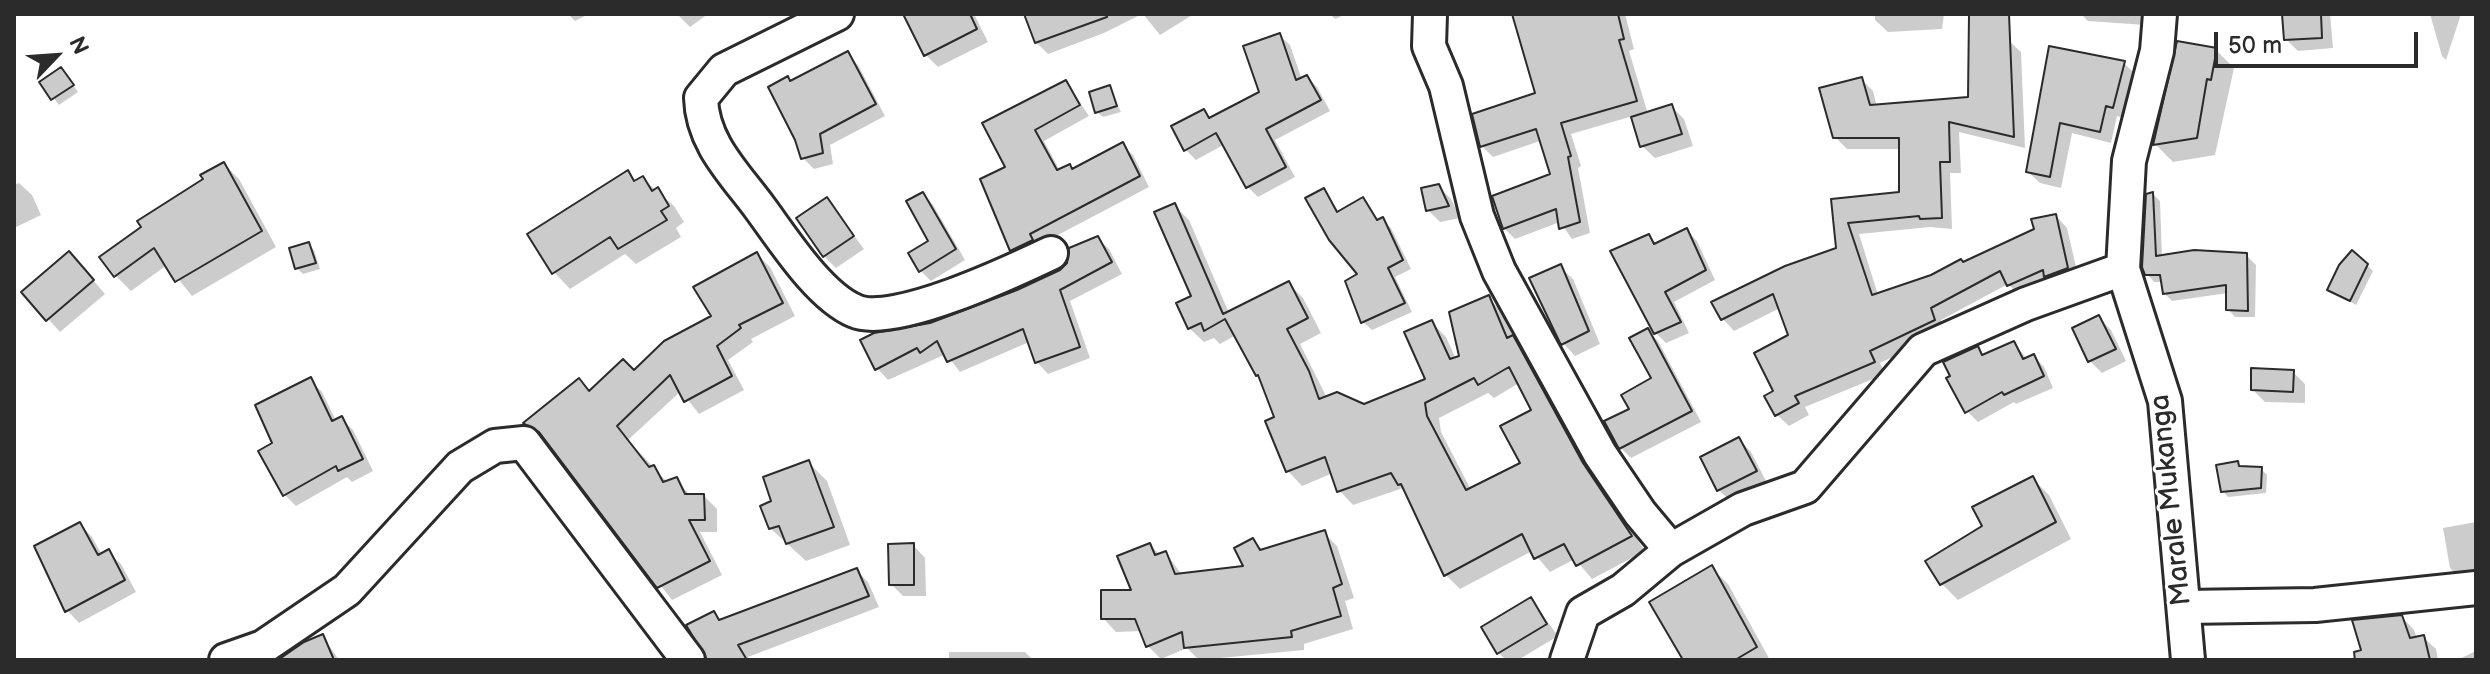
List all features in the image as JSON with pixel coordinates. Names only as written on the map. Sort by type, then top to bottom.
[{"type":"street","points":[[837,14],[724,70],[701,98],[708,137],[811,277],[856,312],[894,312],[962,294],[1051,253]]},
{"type":"street","points":[[1430,14],[1429,46],[1446,86],[1477,216],[1499,271],[1600,454],[1640,513],[1671,550]]},
{"type":"street","name":"Marale Mukanga","points":[[2160,14],[2157,51],[2129,161],[2123,269],[2165,401],[2188,660]]},
{"type":"street","points":[[1567,660],[1583,613],[1623,590],[1671,550],[1743,509],[1805,487],[1923,350],[2026,304],[2123,269]]},
{"type":"street","points":[[226,660],[263,647],[347,590],[460,467],[495,446],[524,443],[688,660]]},
{"type":"street","points":[[2184,607],[2315,605],[2476,588]]},
{"type":"building","points":[[903,14],[970,14],[977,29],[924,56]]},
{"type":"building","points":[[1024,14],[1107,14],[1107,17],[1035,43]]},
{"type":"building","points":[[1512,14],[1618,14],[1624,39],[1619,40],[1637,101],[1561,123],[1571,156],[1568,157],[1580,222],[1559,229],[1556,209],[1503,229],[1492,196],[1550,174],[1536,129],[1480,147],[1472,114],[1535,93]]},
{"type":"building","points":[[1969,14],[2009,14],[2014,137],[1949,122],[1950,162],[1940,162],[1942,218],[1920,219],[1919,216],[1848,223],[1872,295],[1931,275],[1961,259],[1963,262],[2034,229],[2031,219],[2056,214],[2068,268],[2044,277],[2043,270],[2007,286],[2000,271],[1931,308],[1935,320],[1870,351],[1875,362],[1795,396],[1799,403],[1775,416],[1764,396],[1773,391],[1754,353],[1788,335],[1773,294],[1721,320],[1711,302],[1785,266],[1836,248],[1831,199],[1899,192],[1899,138],[1833,138],[1819,88],[1862,77],[1870,105],[1968,97]]},
{"type":"building","points":[[2282,14],[2321,14],[2322,38],[2284,40]]},
{"type":"building","points":[[1280,33],[1296,80],[1307,75],[1321,100],[1266,129],[1286,167],[1246,188],[1216,133],[1184,151],[1171,126],[1204,109],[1209,118],[1259,92],[1243,46]]},
{"type":"building","points":[[2177,41],[2217,48],[2211,80],[2207,79],[2197,138],[2153,145]]},
{"type":"building","points":[[2049,46],[2125,61],[2113,108],[2106,106],[2100,132],[2060,123],[2050,177],[2026,172]]},
{"type":"building","points":[[848,51],[876,104],[820,134],[823,153],[801,159],[795,140],[768,87],[788,76],[790,81]]},
{"type":"building","points":[[61,67],[74,85],[51,100],[39,82]]},
{"type":"building","points":[[1066,80],[1080,105],[1035,130],[1057,170],[1070,164],[1072,169],[1123,142],[1140,176],[1030,234],[1033,240],[1010,251],[980,179],[1005,167],[982,123]]},
{"type":"building","points":[[1110,85],[1117,106],[1095,113],[1089,92]]},
{"type":"building","points":[[1672,104],[1682,134],[1640,147],[1631,117]]},
{"type":"building","points":[[224,162],[262,231],[175,282],[154,248],[114,277],[99,257],[141,227],[137,221],[203,179],[200,175]]},
{"type":"building","points":[[628,170],[634,181],[643,176],[652,191],[658,187],[669,206],[661,211],[667,220],[618,249],[610,237],[552,274],[527,234]]},
{"type":"building","points":[[1439,184],[1449,206],[1426,211],[1421,188]]},
{"type":"building","points":[[1324,188],[1337,212],[1363,197],[1377,220],[1383,217],[1403,260],[1388,268],[1405,303],[1361,323],[1345,281],[1357,274],[1329,240],[1305,198]]},
{"type":"building","points":[[923,192],[956,249],[919,272],[908,253],[928,241],[906,201]]},
{"type":"building","points":[[2153,192],[2156,256],[2194,250],[2247,253],[2248,311],[2226,310],[2226,285],[2163,294],[2160,275],[2145,275],[2142,267],[2146,194]]},
{"type":"building","points":[[827,197],[854,236],[823,257],[796,218]]},
{"type":"building","points":[[1175,203],[1223,314],[1289,281],[1308,318],[1287,329],[1309,371],[1319,399],[1337,392],[1364,404],[1425,379],[1404,332],[1432,320],[1450,359],[1459,356],[1449,312],[1489,295],[1507,338],[1513,335],[1583,463],[1632,536],[1576,566],[1564,544],[1534,559],[1522,534],[1444,576],[1401,484],[1398,485],[1391,473],[1337,492],[1325,457],[1286,472],[1265,421],[1274,417],[1258,375],[1225,319],[1204,331],[1201,323],[1188,329],[1176,303],[1191,296],[1154,212]],"holes":[[[1509,367],[1531,410],[1500,426],[1520,463],[1466,490],[1427,416],[1425,403],[1474,378],[1478,385]]]},
{"type":"building","points":[[1687,228],[1706,270],[1665,292],[1681,322],[1654,334],[1610,251],[1649,234],[1654,244]]},
{"type":"building","points":[[1098,236],[1112,262],[1060,290],[1080,347],[1035,363],[1023,329],[947,362],[937,341],[920,353],[917,348],[875,370],[860,340],[874,333],[930,323],[1017,290],[1060,270],[1067,263],[1069,248]]},
{"type":"building","points":[[309,242],[316,263],[295,269],[289,248]]},
{"type":"building","points":[[2352,250],[2368,264],[2350,301],[2327,290],[2339,265]]},
{"type":"building","points":[[69,251],[94,280],[46,321],[21,292]]},
{"type":"building","points":[[757,252],[783,303],[739,325],[741,328],[717,346],[732,376],[684,402],[670,375],[617,426],[649,467],[654,465],[663,482],[677,477],[685,494],[704,494],[705,520],[689,520],[710,561],[657,588],[539,432],[523,423],[579,378],[589,391],[623,359],[634,370],[664,341],[711,316],[693,287]]},
{"type":"building","points":[[1561,264],[1589,331],[1561,345],[1529,278]]},
{"type":"building","points":[[2099,315],[2116,349],[2088,362],[2072,328]]},
{"type":"building","points":[[1648,328],[1692,411],[1619,449],[1604,421],[1629,409],[1621,395],[1651,378],[1629,338]]},
{"type":"building","points":[[2014,341],[2023,359],[2034,354],[2044,376],[2004,395],[2002,392],[1965,413],[1946,378],[1950,376],[1943,362],[1978,346],[1982,355]]},
{"type":"building","points":[[2251,368],[2294,370],[2293,392],[2251,390]]},
{"type":"building","points":[[311,377],[332,421],[342,416],[363,459],[338,471],[336,466],[283,496],[258,451],[272,443],[255,405]]},
{"type":"building","points":[[1739,437],[1757,471],[1717,491],[1700,457]]},
{"type":"building","points":[[809,460],[834,527],[786,544],[779,526],[769,529],[760,506],[771,501],[763,477]]},
{"type":"building","points":[[2238,461],[2239,466],[2262,467],[2261,488],[2221,492],[2216,465]]},
{"type":"building","points":[[2033,476],[2056,522],[1940,585],[1925,561],[1982,526],[1972,507]]},
{"type":"building","points":[[80,522],[98,555],[109,549],[125,580],[65,612],[34,546]]},
{"type":"building","points":[[1325,530],[1342,584],[1333,588],[1341,616],[1291,631],[1292,637],[1184,648],[1182,632],[1146,647],[1135,619],[1101,619],[1101,590],[1131,590],[1117,556],[1150,543],[1155,555],[1166,551],[1175,574],[1243,566],[1234,548],[1253,538],[1260,550]]},
{"type":"building","points":[[914,543],[914,585],[889,585],[888,544]]},
{"type":"building","points":[[1712,565],[1757,647],[1735,660],[1683,660],[1649,602]]},
{"type":"building","points":[[857,568],[869,596],[738,645],[747,660],[707,660],[686,625],[714,611],[719,620]]},
{"type":"building","points":[[1531,597],[1547,624],[1497,654],[1481,627]]},
{"type":"building","points":[[2402,615],[2410,638],[2424,635],[2430,660],[2355,660],[2354,652],[2361,650],[2352,620]]},
{"type":"building","points":[[323,634],[334,660],[278,660],[304,642]]}]
